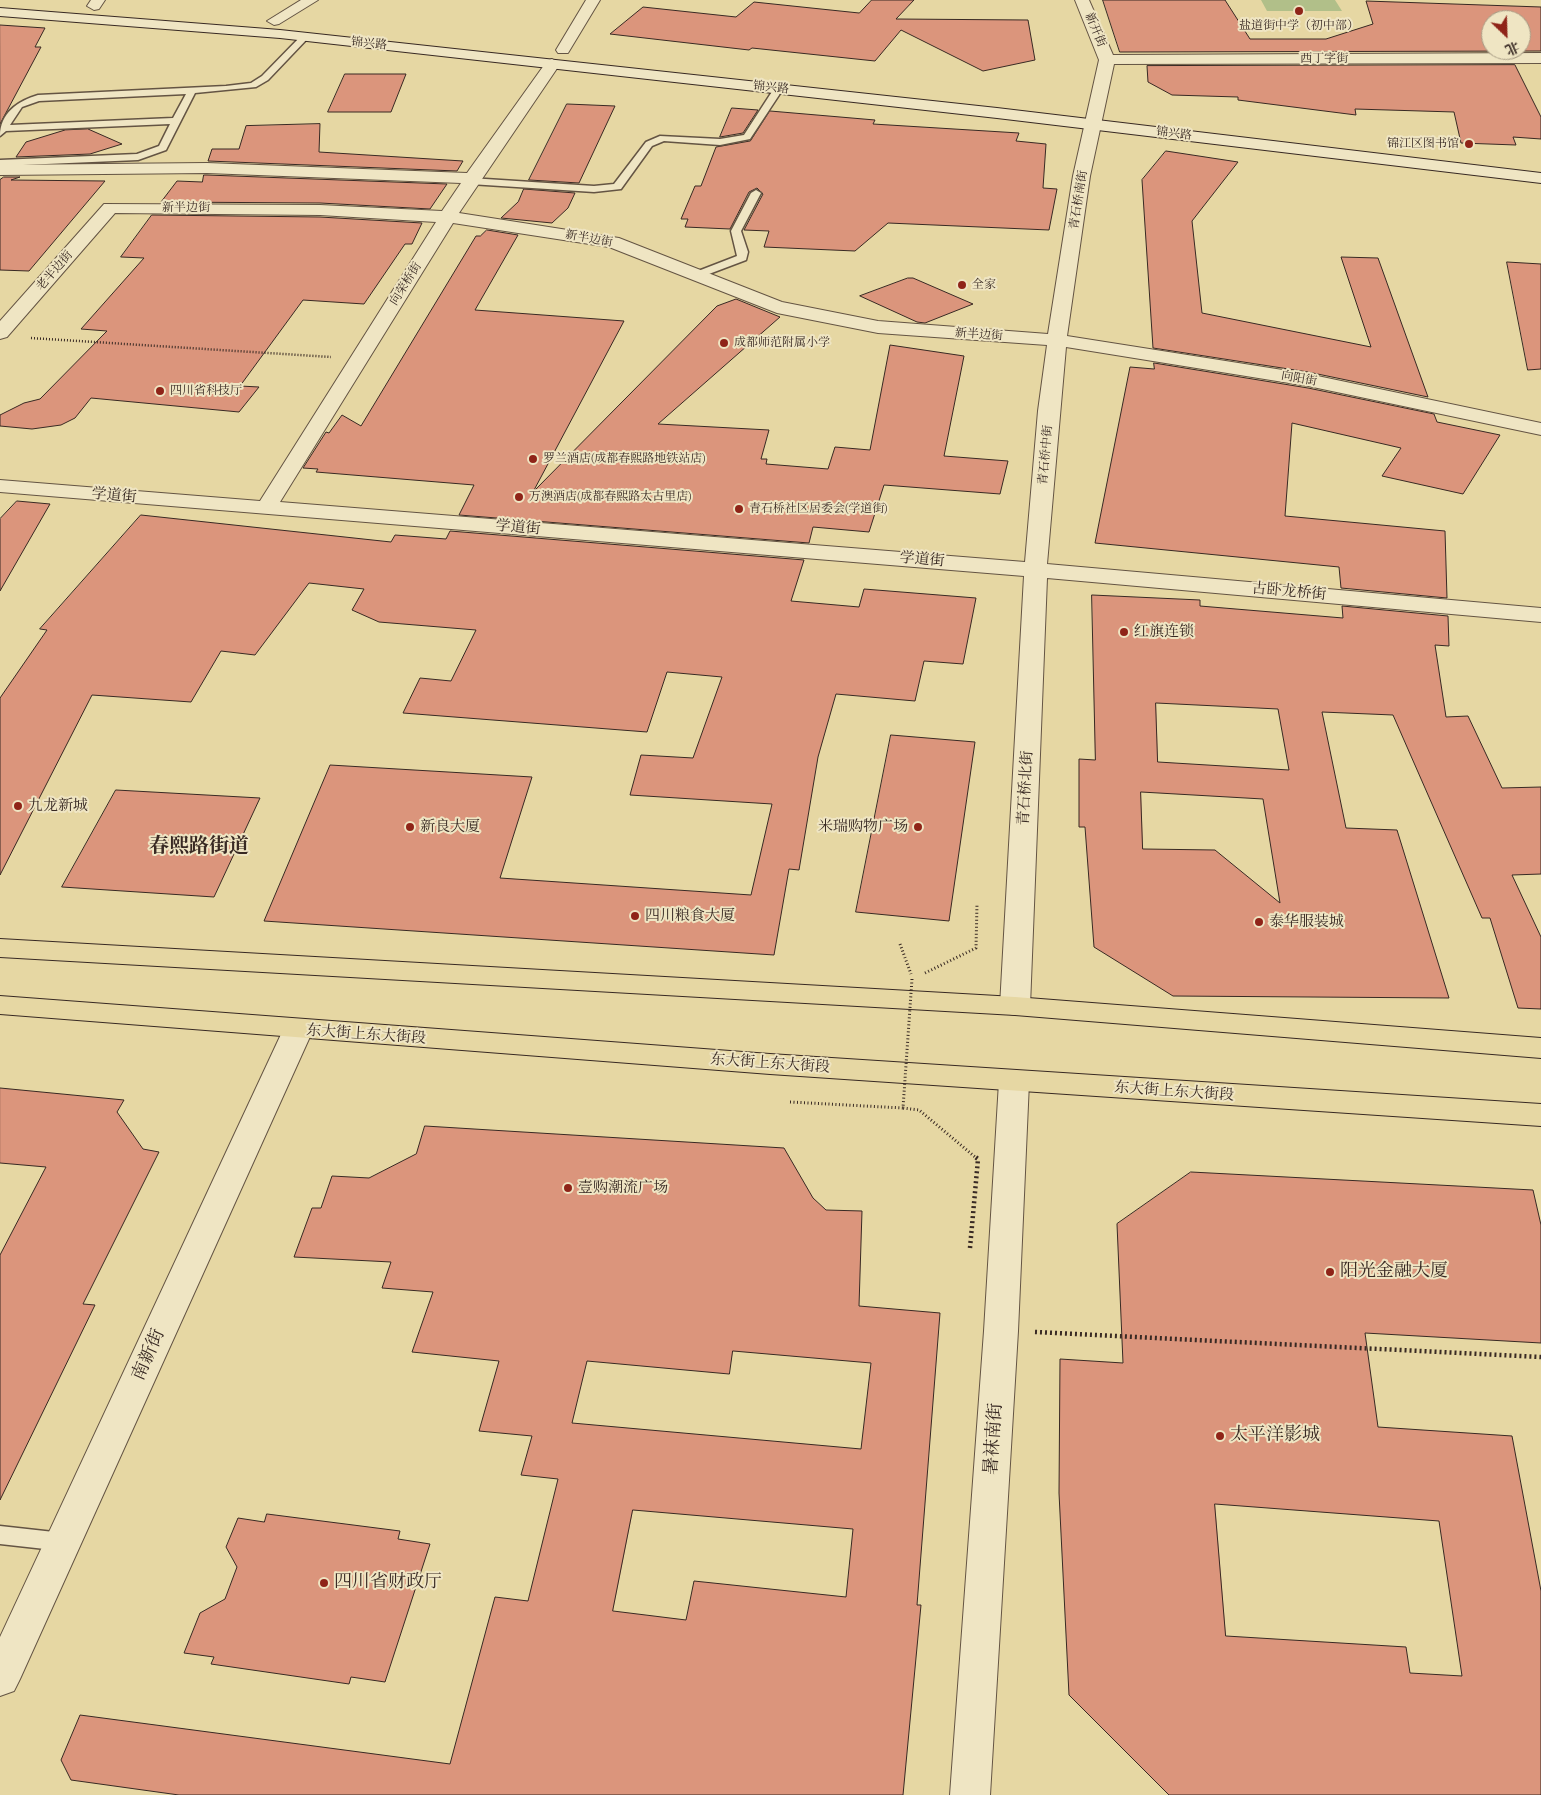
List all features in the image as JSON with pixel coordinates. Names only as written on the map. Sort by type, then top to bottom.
[{"type":"main road","points":[[0,948],[1015,1006],[1541,1048]]},
{"type":"main road","name":"东大街上东大街段","points":[[0,1005],[298,1030],[1014,1082],[1541,1115]]},
{"type":"street","points":[[4,0],[44,3]]},
{"type":"street","points":[[274,21],[311,0]]},
{"type":"street","name":"向荣桥街","points":[[266,508],[552,53],[593,0]]},
{"type":"street","name":"新开街","points":[[1082,0],[1107,60]]},
{"type":"street","name":"锦兴路","points":[[0,3],[96,3],[274,21],[552,53],[778,89],[1313,135]]},
{"type":"street","name":"锦兴路","points":[[0,12],[305,37],[552,53],[582,52]]},
{"type":"street","name":"锦兴路","points":[[602,54],[1093,117],[1541,178]]},
{"type":"street","name":"西丁字街","points":[[1107,60],[1541,58]]},
{"type":"street","name":"青石桥南街","points":[[1056,340],[1093,117],[1107,60]]},
{"type":"street","points":[[0,170],[207,168],[471,180]]},
{"type":"street","name":"新半边街","points":[[110,208],[320,210],[448,217],[613,242],[777,308],[878,327],[1056,340]]},
{"type":"street","name":"老半边街","points":[[0,333],[110,208]]},
{"type":"street","name":"向阳街","points":[[1056,340],[1308,380],[1541,429]]},
{"type":"street","name":"青石桥中街","points":[[1036,570],[1056,340]]},
{"type":"street","name":"学道街","points":[[0,486],[1036,570]]},
{"type":"street","name":"古卧龙桥街","points":[[1036,570],[1541,615]]},
{"type":"street","name":"青石桥北街","points":[[1015,1006],[1036,570]]},
{"type":"street","name":"南新街","points":[[0,1679],[298,1030]]},
{"type":"street","name":"暑袜南街","points":[[970,1795],[1001,1331],[1014,1082]]},
{"type":"lane","points":[[1,131],[19,105],[38,98],[254,85],[265,78],[305,37]]},
{"type":"lane","points":[[471,180],[594,189],[617,187],[649,144],[655,140],[663,138],[720,142],[747,137],[778,89]]},
{"type":"lane","points":[[0,163],[138,158],[164,148],[192,90]]},
{"type":"lane","points":[[1,131],[177,121]]},
{"type":"lane","points":[[697,275],[742,258],[744,252],[736,231],[756,193]]},
{"type":"lane","points":[[0,1535],[64,1542]]},
{"type":"path","points":[[29,338],[360,358]]},
{"type":"path","points":[[912,978],[976,948],[977,904]]},
{"type":"path","points":[[900,944],[912,978],[903,1108]]},
{"type":"path","points":[[790,1102],[919,1110],[978,1159],[970,1248]]},
{"type":"path","points":[[1001,1331],[1541,1357]]},
{"type":"green space","points":[[1261,0],[1335,0],[1342,11],[1267,11]]},
{"type":"building","points":[[872,0],[914,0],[896,19],[1028,20],[1035,60],[983,71],[901,30],[875,61],[752,48],[749,50],[610,34],[643,7],[736,17],[754,2],[859,13]]},
{"type":"building","points":[[1103,0],[1225,0],[1250,39],[1326,39],[1373,24],[1366,1],[1541,7],[1541,51],[1531,51],[1531,10],[1481,10],[1481,51],[1120,52]]},
{"type":"building","points":[[0,25],[45,28],[35,47],[41,47],[0,124]]},
{"type":"building","points":[[1515,65],[1541,117],[1541,139],[1513,137],[1516,145],[1461,143],[1454,112],[1355,109],[1356,115],[1238,100],[1238,97],[1172,95],[1148,82],[1147,66]]},
{"type":"building","points":[[345,74],[406,74],[391,112],[328,112]]},
{"type":"building","points":[[567,104],[615,106],[579,183],[529,180]]},
{"type":"building","points":[[732,108],[758,110],[743,133],[720,137]]},
{"type":"building","points":[[770,111],[875,120],[873,124],[1019,133],[1016,141],[1046,144],[1043,188],[1057,189],[1049,230],[888,223],[855,251],[764,247],[769,231],[744,230],[763,194],[757,188],[749,192],[730,229],[685,227],[688,219],[681,219],[695,186],[701,186],[716,147],[750,141]]},
{"type":"building","points":[[320,124],[319,152],[463,161],[457,171],[208,161],[212,149],[239,149],[246,126]]},
{"type":"building","points":[[88,129],[122,144],[90,154],[16,157],[26,142],[65,130]]},
{"type":"building","points":[[1166,151],[1238,162],[1192,221],[1202,313],[1371,347],[1341,257],[1378,258],[1428,397],[1308,372],[1153,348],[1142,180]]},
{"type":"building","points":[[204,175],[447,184],[430,209],[320,203],[161,202],[177,181],[202,182]]},
{"type":"building","points":[[4,177],[20,177],[11,180],[105,181],[29,271],[0,270],[0,180]]},
{"type":"building","points":[[524,189],[575,193],[568,208],[552,223],[501,218],[518,202]]},
{"type":"building","points":[[152,215],[320,217],[422,223],[412,244],[405,244],[364,304],[303,300],[240,386],[259,387],[239,412],[91,398],[75,418],[61,425],[32,429],[0,426],[0,415],[24,403],[40,399],[107,331],[81,329],[144,258],[121,257]]},
{"type":"building","points":[[487,230],[518,235],[475,310],[624,321],[533,492],[717,306],[736,299],[780,317],[658,424],[769,430],[761,459],[767,459],[766,464],[828,469],[835,447],[870,450],[890,345],[964,356],[944,456],[1008,461],[1000,494],[884,485],[869,532],[813,527],[809,543],[459,515],[474,485],[316,472],[318,469],[303,468],[326,432],[329,433],[342,415],[361,426],[476,236],[480,236]]},
{"type":"building","points":[[1507,262],[1541,264],[1541,369],[1528,370]]},
{"type":"building","points":[[908,278],[913,278],[973,304],[925,323],[917,322],[860,296]]},
{"type":"building","points":[[1154,363],[1308,388],[1434,414],[1437,422],[1500,435],[1463,494],[1382,476],[1401,448],[1292,423],[1285,516],[1445,531],[1447,598],[1341,588],[1339,567],[1095,543],[1130,367],[1154,369]]},
{"type":"building","points":[[17,501],[50,504],[0,591],[0,519]]},
{"type":"building","points":[[141,515],[391,542],[395,535],[446,539],[450,531],[804,560],[791,601],[859,607],[864,589],[976,598],[963,664],[924,661],[915,701],[836,694],[818,757],[799,870],[789,869],[774,955],[264,921],[330,765],[532,777],[500,878],[751,895],[772,804],[630,795],[641,755],[693,758],[722,677],[667,672],[647,732],[403,713],[420,678],[451,681],[476,630],[379,622],[352,610],[364,589],[309,583],[255,655],[221,651],[191,702],[92,695],[0,875],[0,698],[47,630],[40,629]]},
{"type":"building","points":[[1092,595],[1200,600],[1200,606],[1343,618],[1342,606],[1448,616],[1449,646],[1435,645],[1446,717],[1468,716],[1502,788],[1541,787],[1541,874],[1512,875],[1541,937],[1541,1009],[1518,1008],[1490,918],[1482,918],[1393,715],[1322,712],[1346,828],[1397,830],[1449,998],[1173,996],[1094,947],[1085,827],[1079,827],[1079,759],[1095,760]],"holes":[[[1156,703],[1278,709],[1289,770],[1158,762]],[[1141,792],[1263,799],[1280,903],[1215,850],[1143,849]]]},
{"type":"building","name":"米瑞购物广场","points":[[891,735],[975,742],[949,921],[856,912]]},
{"type":"building","points":[[116,790],[260,798],[214,897],[62,887]]},
{"type":"building","points":[[0,1088],[124,1100],[117,1112],[143,1149],[159,1152],[83,1304],[95,1305],[0,1500],[0,1255],[46,1167],[0,1163]]},
{"type":"building","points":[[425,1126],[784,1148],[813,1198],[826,1210],[862,1211],[859,1306],[940,1313],[917,1605],[921,1605],[903,1795],[179,1795],[71,1780],[61,1760],[80,1715],[450,1764],[495,1597],[528,1601],[558,1479],[521,1475],[532,1436],[479,1431],[499,1361],[412,1352],[433,1292],[382,1288],[391,1262],[294,1257],[312,1208],[321,1208],[332,1176],[369,1178],[416,1154]],"holes":[[[733,1351],[871,1363],[861,1449],[572,1423],[587,1361],[729,1374]],[[633,1510],[853,1529],[846,1597],[694,1581],[686,1620],[613,1611]]]},
{"type":"building","points":[[1191,1172],[1533,1190],[1541,1225],[1541,1343],[1365,1333],[1378,1427],[1512,1436],[1541,1591],[1541,1795],[1169,1795],[1069,1695],[1059,1493],[1060,1359],[1123,1363],[1117,1224]],"holes":[[[1215,1504],[1439,1521],[1462,1676],[1410,1673],[1406,1647],[1226,1636]]]},
{"type":"building","name":"四川省财政厅","points":[[267,1514],[400,1531],[398,1539],[430,1544],[385,1682],[351,1677],[349,1684],[211,1664],[214,1657],[184,1653],[200,1613],[225,1599],[237,1567],[226,1547],[238,1518],[264,1522]]},
{"type":"place","name":"盐道街中学（初中部）","points":[[1299,11]]},
{"type":"place","name":"锦江区图书馆","points":[[1469,144]]},
{"type":"place","name":"全家","points":[[962,285]]},
{"type":"place","name":"成都师范附属小学","points":[[724,343]]},
{"type":"place","name":"四川省科技厅","points":[[160,391]]},
{"type":"place","name":"罗兰酒店(成都春熙路地铁站店)","points":[[533,459]]},
{"type":"place","name":"万澳酒店(成都春熙路太古里店)","points":[[519,497]]},
{"type":"place","name":"青石桥社区居委会(学道街)","points":[[739,509]]},
{"type":"place","name":"红旗连锁","points":[[1124,632]]},
{"type":"place","name":"九龙新城","points":[[18,806]]},
{"type":"place","name":"新良大厦","points":[[410,827]]},
{"type":"place","name":"米瑞购物广场","points":[[918,827]]},
{"type":"place","name":"四川粮食大厦","points":[[635,916]]},
{"type":"place","name":"泰华服装城","points":[[1259,922]]},
{"type":"place","name":"壹购潮流广场","points":[[568,1188]]},
{"type":"place","name":"阳光金融大厦","points":[[1330,1272]]},
{"type":"place","name":"太平洋影城","points":[[1220,1436]]},
{"type":"place","name":"四川省财政厅","points":[[324,1583]]},
{"type":"district","name":"春熙路街道","points":[[199,847]]}]
